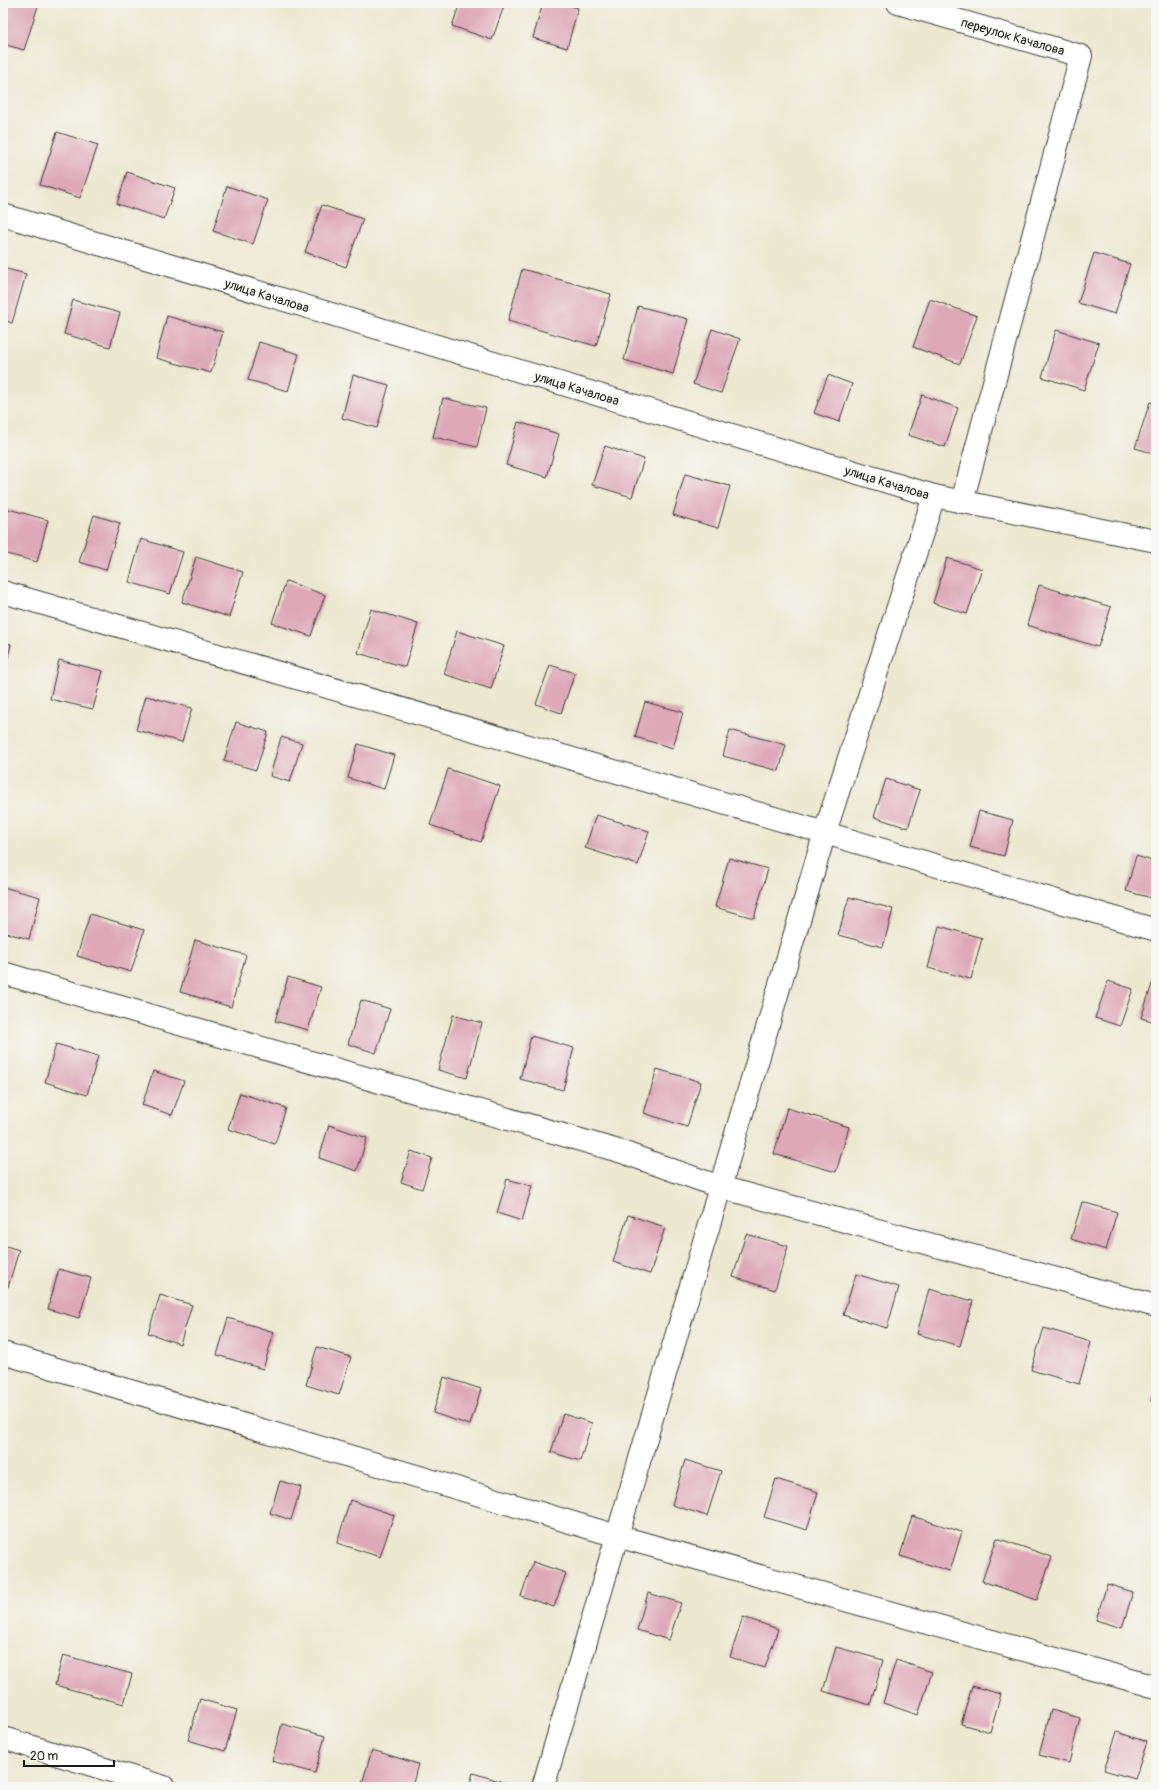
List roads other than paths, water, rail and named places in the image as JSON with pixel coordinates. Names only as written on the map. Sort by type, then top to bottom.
[{"type":"street","name":"переулок Качалова","points":[[898,3],[1081,56],[962,502]]},
{"type":"street","name":"улица Качалова","points":[[3,215],[934,496],[1156,542]]},
{"type":"street","points":[[543,1787],[825,832],[934,496]]},
{"type":"street","points":[[3,592],[1156,930]]},
{"type":"street","points":[[3,973],[622,1152],[720,1187],[1156,1306]]},
{"type":"street","points":[[3,1353],[617,1536],[1156,1687]]},
{"type":"street","points":[[3,1738],[164,1787]]}]
